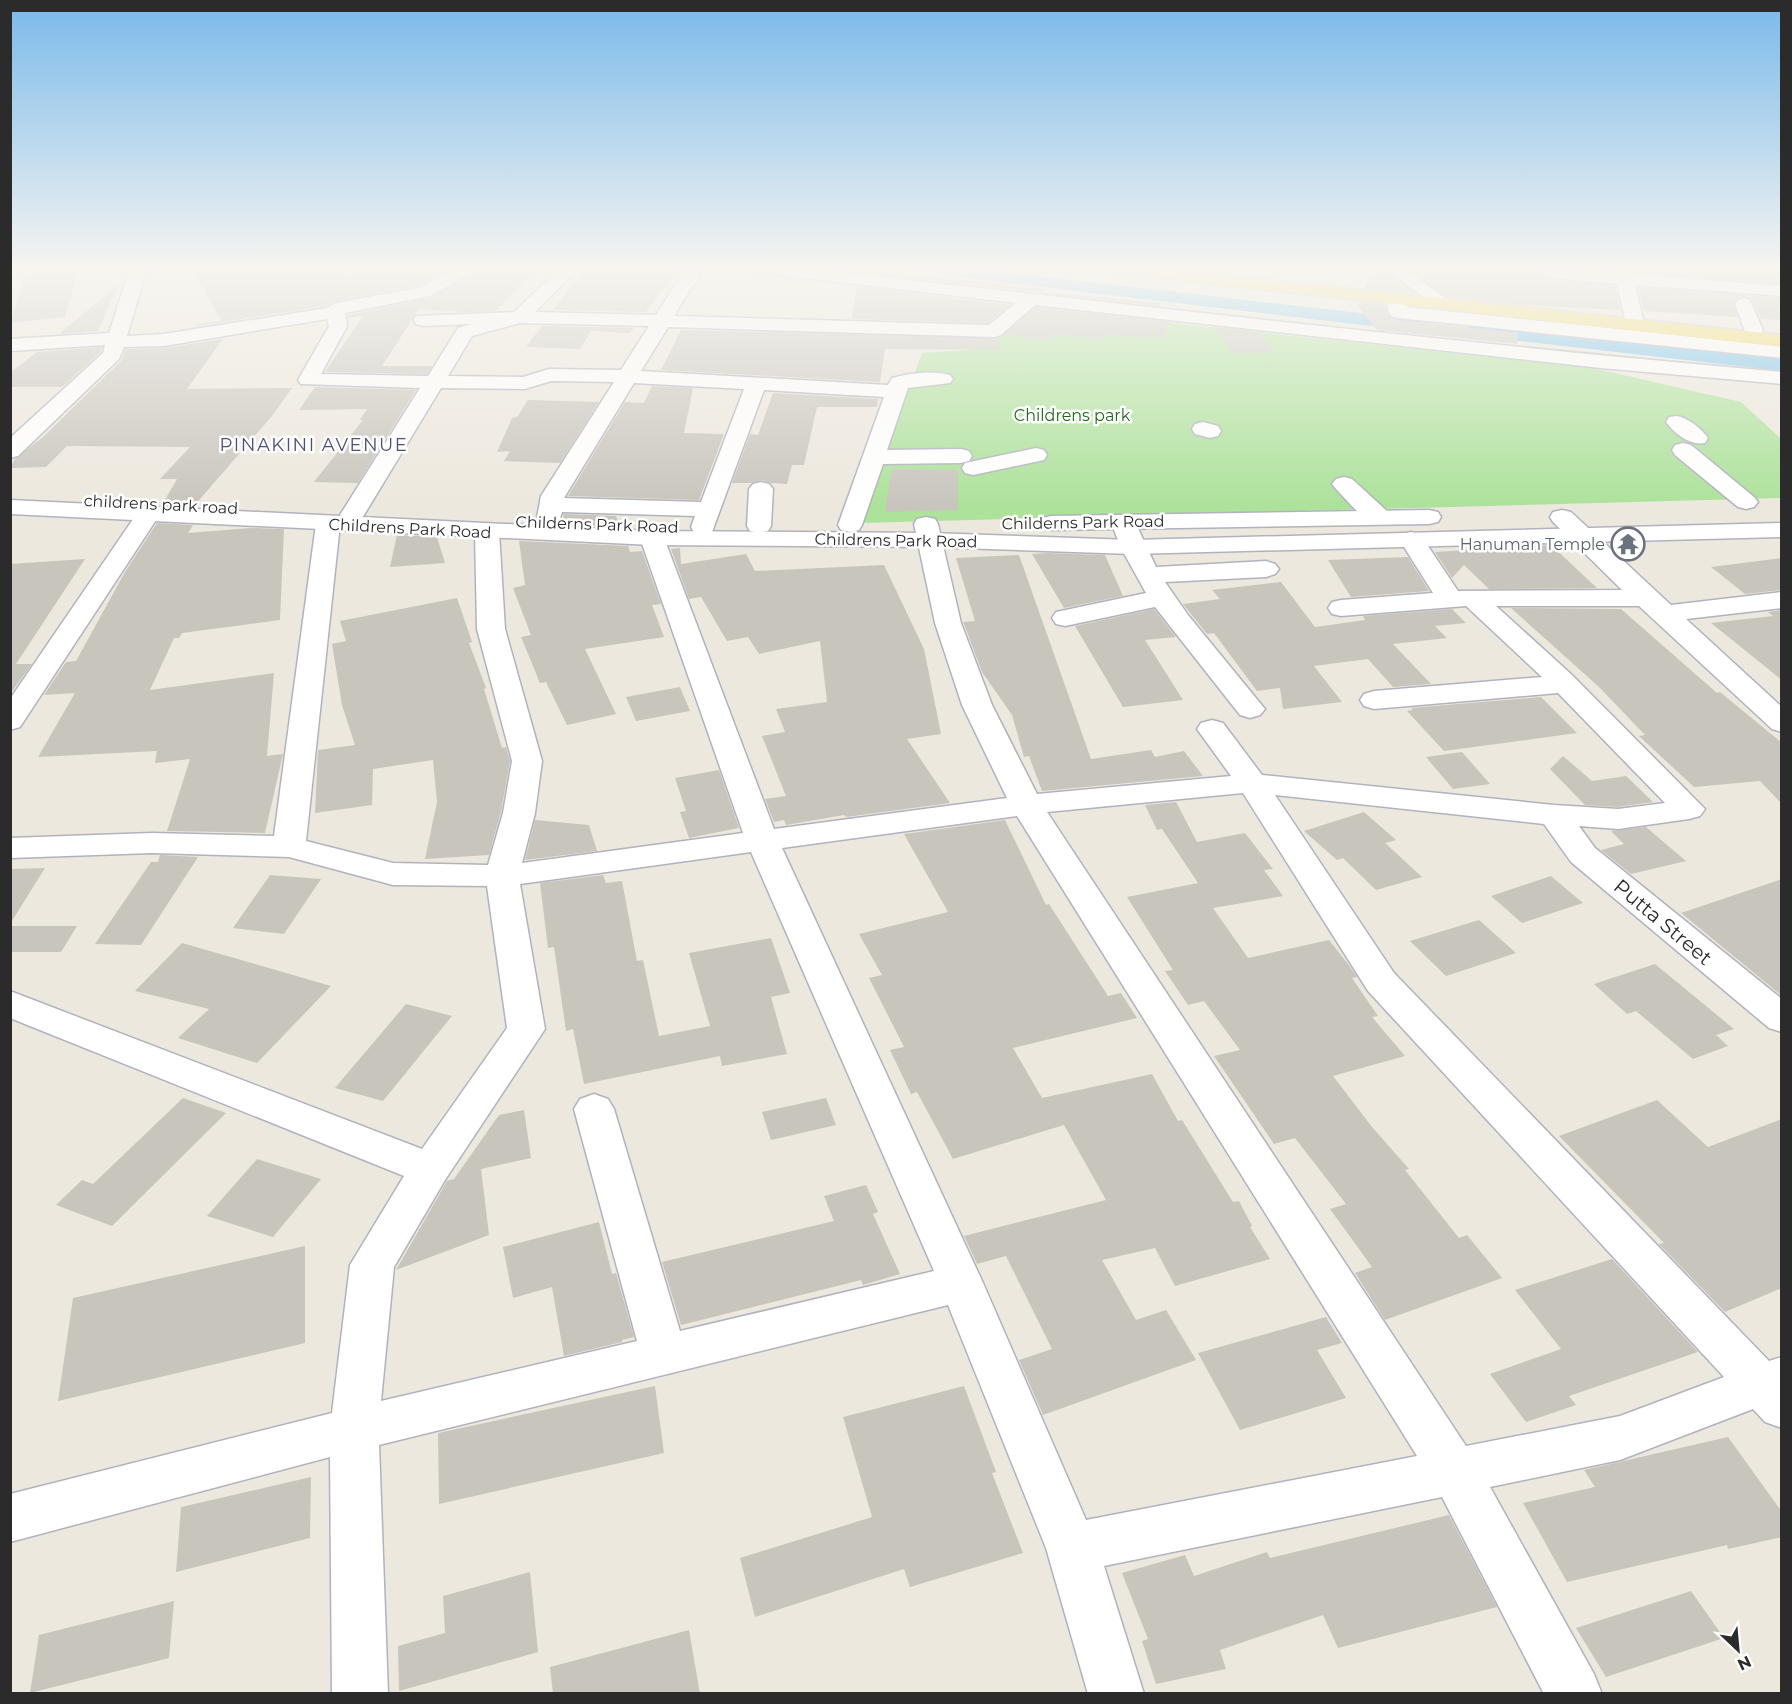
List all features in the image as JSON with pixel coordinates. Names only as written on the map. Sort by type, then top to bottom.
[{"type":"street","points":[[10,451],[112,355],[114,348]]},
{"type":"street","points":[[326,348],[308,380],[525,383],[549,375],[626,376],[896,392]]},
{"type":"street","points":[[290,847],[331,517],[435,382],[456,348]]},
{"type":"street","points":[[549,514],[553,496],[644,348]]},
{"type":"street","points":[[1465,348],[1781,379]]},
{"type":"street","points":[[1739,348],[1782,352]]},
{"type":"street","points":[[850,525],[899,382],[943,379]]},
{"type":"street","points":[[706,518],[756,385]]},
{"type":"street","points":[[1677,422],[1690,444],[1746,501]]},
{"type":"street","points":[[874,457],[967,462],[1036,455]]},
{"type":"street","points":[[1344,484],[1379,517]]},
{"type":"street","points":[[759,526],[762,489]]},
{"type":"street","name":"childrens park road","points":[[10,495],[212,513]]},
{"type":"street","name":"Childrens Park Road","points":[[10,507],[148,514],[212,513],[331,517],[487,532],[652,538],[928,532],[1132,547],[1782,530]]},
{"type":"street","points":[[10,721],[148,514]]},
{"type":"street","name":"Childerns Park Road","points":[[331,517],[549,514],[648,527],[706,518],[759,526],[850,525],[928,532],[1123,522],[1379,517],[1782,514]]},
{"type":"street","points":[[1563,517],[1782,723]]},
{"type":"street","points":[[1123,522],[1132,547],[1148,575],[1250,709]]},
{"type":"street","points":[[360,1694],[354,1430],[372,1265],[430,1169],[526,1029],[502,876],[519,813],[527,761],[491,629],[487,532]]},
{"type":"street","points":[[928,532],[948,622],[977,705],[1026,804],[1455,1472],[1574,1694]]},
{"type":"street","points":[[652,538],[762,840],[961,1283],[1072,1548],[1116,1694]]},
{"type":"street","points":[[10,848],[152,843],[290,847],[393,874],[502,876],[1026,804],[1252,783],[1554,816],[1618,819],[1689,809],[1565,684],[1462,599],[1410,539]]},
{"type":"street","points":[[1148,575],[1266,569]]},
{"type":"street","points":[[1065,618],[1163,597]]},
{"type":"street","points":[[1341,608],[1462,599],[1655,606],[1782,600]]},
{"type":"street","points":[[1374,700],[1565,684]]},
{"type":"street","points":[[1072,1548],[1620,1438],[1775,1389],[1382,982],[1252,783],[1212,729]]},
{"type":"street","name":"Putta Street","points":[[1554,816],[1583,855],[1782,1018]]},
{"type":"street","points":[[10,1004],[430,1169]]},
{"type":"street","points":[[594,1109],[664,1354]]},
{"type":"street","points":[[10,1518],[354,1430],[961,1283]]},
{"type":"green space","name":"Childrens park","points":[[994,348],[1402,348],[1593,368],[1741,402],[1781,439],[1781,498],[860,523],[922,353]]},
{"type":"building","points":[[102,348],[101,352],[62,387],[10,387],[10,373],[37,352]]},
{"type":"building","points":[[217,348],[187,389],[292,388],[272,416],[193,507],[162,505],[177,479],[160,479],[190,447],[67,446],[46,467],[10,468],[15,459],[43,437],[121,361],[126,349]]},
{"type":"building","points":[[342,348],[394,348],[382,366],[432,366],[427,374],[325,372]]},
{"type":"building","points":[[540,348],[581,348],[580,349]]},
{"type":"building","points":[[672,348],[1000,348],[1000,350],[885,349],[880,382],[661,370]]},
{"type":"building","points":[[1229,348],[1270,348],[1273,352],[1233,354]]},
{"type":"building","points":[[652,386],[693,388],[684,433],[724,434],[699,500],[568,496],[625,402],[644,403]]},
{"type":"building","points":[[315,387],[416,390],[358,483],[314,482],[363,420],[360,420],[367,409],[299,410]]},
{"type":"building","points":[[773,393],[878,399],[877,407],[817,407],[804,465],[792,465],[787,484],[762,480],[751,483],[732,483],[750,434],[758,435]]},
{"type":"building","points":[[528,400],[599,402],[560,463],[504,461],[510,451],[497,452],[512,418],[517,417]]},
{"type":"building","points":[[892,469],[958,470],[958,510],[885,512]]},
{"type":"building","points":[[564,514],[616,516],[620,527],[561,524]]},
{"type":"building","points":[[157,523],[193,525],[188,533],[251,528],[284,529],[280,620],[182,633],[179,638],[174,638],[150,690],[274,673],[267,756],[283,754],[265,833],[167,831],[190,759],[155,763],[157,751],[38,757],[75,693],[44,695],[66,662],[76,661],[125,572]]},
{"type":"building","points":[[397,535],[437,537],[445,563],[390,567]]},
{"type":"building","points":[[519,541],[628,546],[630,552],[642,551],[661,604],[652,605],[664,637],[585,649],[616,714],[567,725],[546,682],[540,683],[521,637],[531,635],[513,588],[525,585]]},
{"type":"building","points":[[1551,545],[1597,588],[1489,589],[1464,565],[1452,578],[1435,552]]},
{"type":"building","points":[[680,548],[681,564],[746,554],[755,571],[884,565],[924,649],[941,734],[907,739],[950,803],[846,817],[844,815],[786,825],[784,820],[774,822],[765,799],[786,796],[762,736],[785,732],[776,709],[827,702],[820,641],[759,654],[748,637],[727,641],[701,597],[689,599],[671,549]]},
{"type":"building","points":[[1032,554],[1105,555],[1123,596],[1064,608]]},
{"type":"building","points":[[1019,555],[1091,759],[1151,750],[1155,757],[1184,751],[1203,776],[1042,791],[1029,756],[1024,757],[1012,715],[982,672],[963,622],[975,621],[956,558]]},
{"type":"building","points":[[1408,557],[1429,591],[1351,597],[1328,560]]},
{"type":"building","points":[[1782,558],[1782,590],[1745,594],[1711,567]]},
{"type":"building","points":[[85,559],[16,664],[32,664],[10,694],[10,564]]},
{"type":"building","points":[[1281,582],[1315,627],[1365,620],[1363,616],[1452,609],[1466,623],[1435,626],[1447,638],[1393,644],[1431,684],[1393,687],[1368,659],[1314,666],[1342,702],[1283,709],[1280,688],[1257,691],[1214,633],[1207,634],[1183,604],[1220,599],[1212,590]]},
{"type":"building","points":[[457,598],[472,642],[469,643],[486,688],[484,689],[502,748],[506,747],[510,761],[501,812],[489,855],[425,859],[437,802],[433,760],[373,769],[372,805],[315,813],[318,750],[355,745],[342,705],[332,644],[346,641],[340,621]]},
{"type":"building","points":[[1511,608],[1621,609],[1717,693],[1720,692],[1782,743],[1782,804],[1760,781],[1694,787],[1639,736],[1645,735],[1599,687]]},
{"type":"building","points":[[1154,609],[1176,637],[1145,640],[1183,700],[1123,707],[1075,626]]},
{"type":"building","points":[[1782,610],[1782,680],[1711,623],[1773,616],[1768,612]]},
{"type":"building","points":[[680,687],[690,711],[636,721],[626,697]]},
{"type":"building","points":[[1541,697],[1577,733],[1444,751],[1407,711],[1413,710],[1411,708]]},
{"type":"building","points":[[1462,752],[1490,784],[1453,789],[1426,757]]},
{"type":"building","points":[[1563,756],[1592,781],[1626,776],[1653,802],[1618,807],[1585,805],[1550,769]]},
{"type":"building","points":[[719,770],[739,828],[689,838],[680,812],[686,811],[675,778]]},
{"type":"building","points":[[1176,802],[1197,842],[1245,833],[1273,869],[1264,870],[1283,896],[1213,908],[1248,958],[1329,940],[1357,977],[1352,978],[1378,1016],[1372,1017],[1405,1056],[1333,1076],[1372,1127],[1409,1169],[1405,1170],[1459,1238],[1467,1235],[1502,1278],[1385,1320],[1355,1273],[1372,1267],[1330,1209],[1346,1204],[1295,1138],[1274,1144],[1214,1056],[1240,1050],[1204,1001],[1188,1005],[1165,971],[1173,970],[1127,897],[1198,883],[1162,829],[1157,830],[1145,805]]},
{"type":"building","points":[[1364,812],[1396,840],[1385,843],[1422,877],[1376,890],[1343,858],[1337,860],[1304,831]]},
{"type":"building","points":[[535,820],[589,825],[597,851],[525,860]]},
{"type":"building","points":[[1005,820],[1046,905],[1049,904],[1108,996],[1121,993],[1137,1018],[1013,1048],[1042,1098],[1152,1074],[1178,1121],[1182,1120],[1233,1202],[1239,1201],[1252,1226],[1250,1227],[1270,1259],[1175,1286],[1155,1248],[1102,1260],[1136,1320],[1166,1310],[1196,1360],[1043,1415],[1019,1360],[1052,1349],[1006,1256],[977,1264],[964,1236],[1106,1200],[1064,1125],[953,1159],[917,1092],[911,1094],[890,1050],[904,1047],[869,978],[882,975],[859,934],[948,912],[904,834]]},
{"type":"building","points":[[1646,827],[1686,861],[1631,874],[1601,850],[1624,844],[1611,831]]},
{"type":"building","points":[[160,855],[198,857],[141,945],[95,944],[151,862],[158,862]]},
{"type":"building","points":[[45,868],[10,924],[10,869]]},
{"type":"building","points":[[270,875],[321,879],[284,934],[233,928]]},
{"type":"building","points":[[603,875],[606,883],[622,881],[637,961],[643,960],[659,1036],[710,1026],[689,953],[771,938],[790,993],[771,997],[787,1054],[722,1066],[720,1056],[584,1084],[573,1029],[566,1031],[554,947],[548,948],[540,883]]},
{"type":"building","points":[[1551,876],[1583,903],[1522,923],[1491,896]]},
{"type":"building","points":[[1782,879],[1782,996],[1681,913]]},
{"type":"building","points":[[1479,920],[1516,953],[1446,976],[1410,941]]},
{"type":"building","points":[[10,926],[77,926],[61,952],[10,952]]},
{"type":"building","points":[[182,943],[331,986],[257,1063],[178,1038],[209,1009],[135,991]]},
{"type":"building","points":[[1655,964],[1734,1029],[1716,1035],[1728,1046],[1693,1059],[1636,1011],[1627,1014],[1594,984]]},
{"type":"building","points":[[406,1004],[452,1016],[383,1101],[335,1088]]},
{"type":"building","points":[[183,1098],[226,1113],[112,1226],[56,1205],[82,1180],[93,1184]]},
{"type":"building","points":[[826,1098],[836,1125],[771,1140],[762,1112]]},
{"type":"building","points":[[1657,1100],[1708,1147],[1782,1119],[1782,1288],[1725,1312],[1659,1244],[1664,1243],[1559,1136]]},
{"type":"building","points":[[524,1110],[531,1158],[481,1169],[489,1235],[396,1270],[447,1181],[454,1179],[499,1115]]},
{"type":"building","points":[[257,1159],[321,1179],[273,1237],[207,1216]]},
{"type":"building","points":[[866,1185],[878,1212],[873,1214],[900,1274],[863,1285],[861,1280],[681,1325],[662,1262],[834,1221],[824,1196]]},
{"type":"building","points":[[599,1222],[612,1274],[616,1273],[634,1337],[564,1356],[552,1287],[513,1298],[503,1247]]},
{"type":"building","points":[[305,1246],[305,1343],[58,1401],[73,1298]]},
{"type":"building","points":[[1612,1259],[1698,1352],[1569,1396],[1576,1405],[1526,1422],[1490,1374],[1561,1349],[1515,1290]]},
{"type":"building","points":[[1326,1317],[1342,1343],[1317,1350],[1346,1398],[1240,1430],[1198,1353]]},
{"type":"building","points":[[655,1386],[664,1453],[439,1504],[438,1433]]},
{"type":"building","points":[[964,1386],[996,1472],[992,1473],[1023,1553],[910,1587],[904,1569],[755,1617],[740,1558],[872,1517],[843,1417]]},
{"type":"building","points":[[1728,1437],[1782,1512],[1782,1537],[1728,1549],[1727,1545],[1567,1582],[1523,1503],[1595,1487],[1584,1470]]},
{"type":"building","points":[[311,1477],[310,1538],[176,1572],[181,1507]]},
{"type":"building","points":[[1449,1515],[1497,1607],[1338,1648],[1323,1615],[1220,1650],[1226,1669],[1156,1684],[1142,1641],[1148,1639],[1122,1573],[1185,1555],[1194,1576],[1267,1552],[1270,1558]]},
{"type":"building","points":[[530,1572],[538,1652],[399,1691],[398,1646],[445,1633],[443,1596]]},
{"type":"building","points":[[1691,1591],[1724,1638],[1606,1677],[1576,1628]]},
{"type":"building","points":[[174,1601],[169,1658],[30,1693],[39,1635]]},
{"type":"building","points":[[689,1630],[700,1694],[553,1694],[550,1667]]},
{"type":"waterway","points":[[1623,348],[1782,365]]},
{"type":"place","name":"Hanuman Temple","points":[[1628,544]]},
{"type":"district","name":"PINAKINI AVENUE","points":[[314,445]]}]
